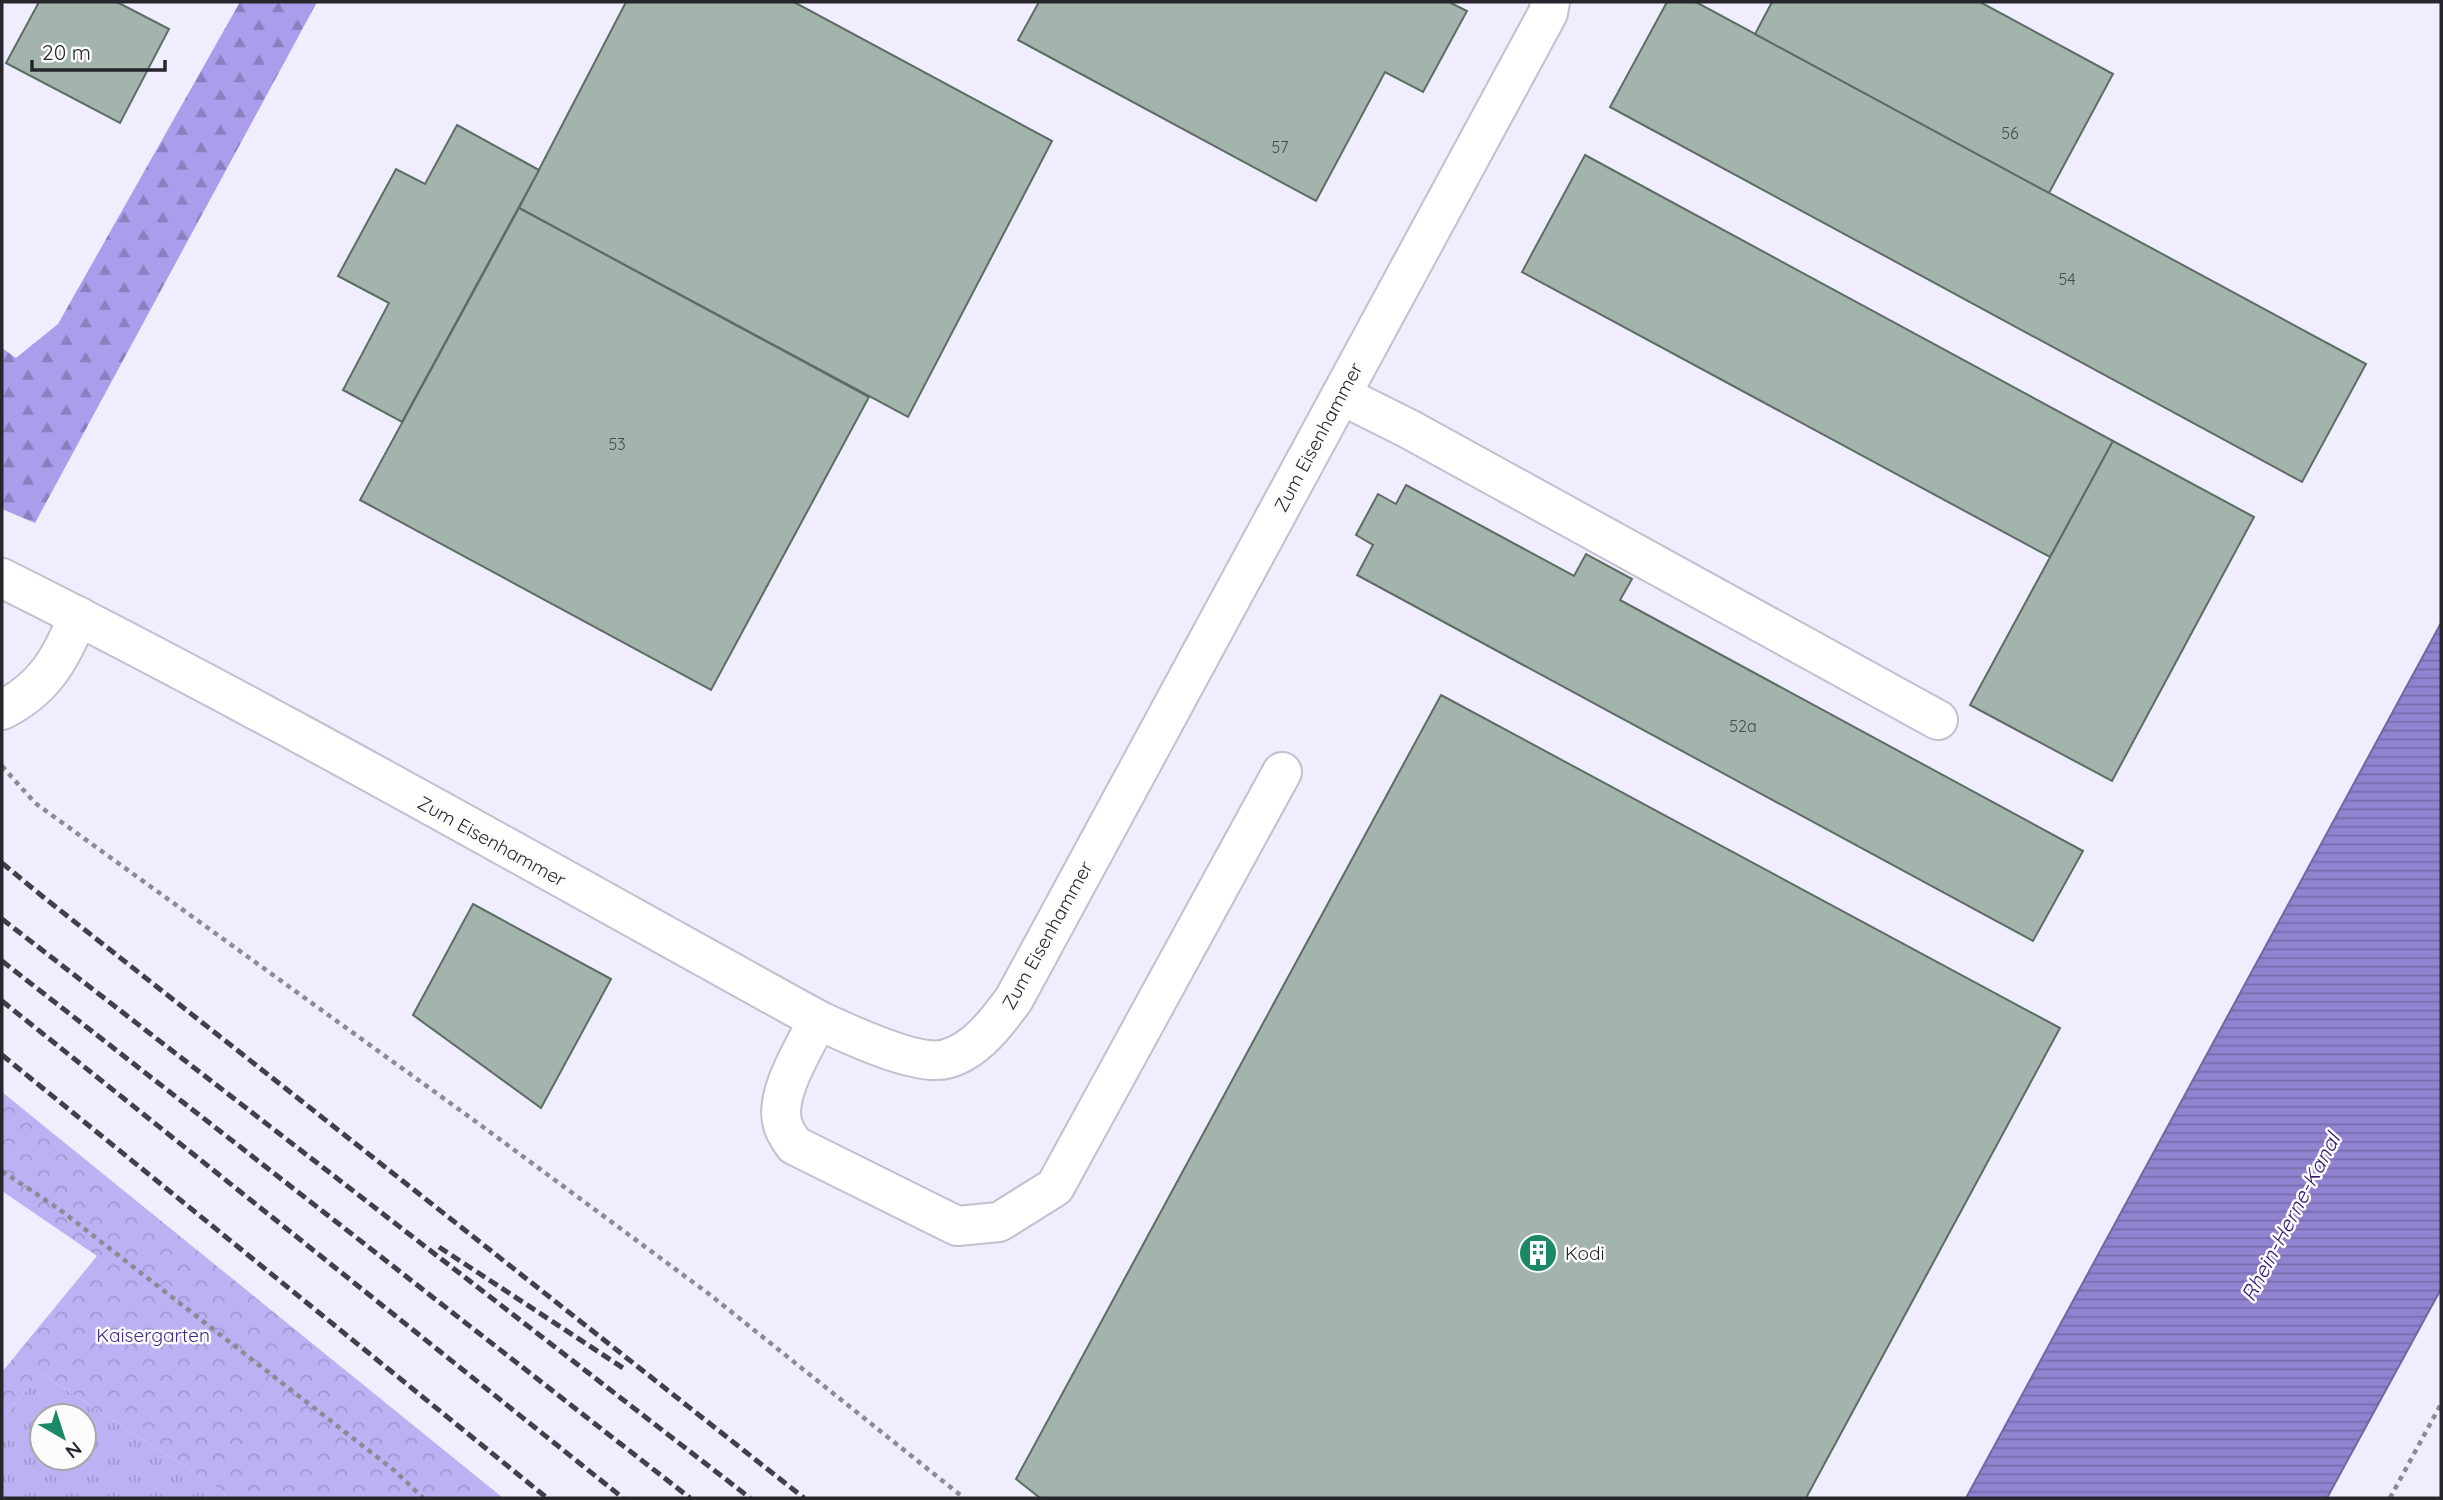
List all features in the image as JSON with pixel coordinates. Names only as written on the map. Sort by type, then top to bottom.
[{"type":"street","name":"Zum Eisenhammer","points":[[2,578],[78,616],[140,668],[323,767],[818,1020],[874,1045],[931,1060],[946,1059],[979,1040],[1014,999],[1548,13],[1550,2]]},
{"type":"street","points":[[1341,395],[1433,442],[1938,720]]},
{"type":"street","points":[[2,710],[22,699],[49,674],[69,639],[78,616]]},
{"type":"street","points":[[818,1020],[781,1102],[782,1124],[794,1145],[957,1226],[999,1222],[1055,1187],[1282,772]]},
{"type":"path","points":[[2,766],[35,803],[709,1294],[964,1498]]},
{"type":"path","points":[[2,1171],[59,1209],[395,1471],[424,1498]]},
{"type":"path","points":[[2390,1498],[2441,1404]]},
{"type":"green space","points":[[240,2],[317,2],[35,523],[2,509],[2,348],[16,358],[58,324]]},
{"type":"green space","name":"Kaisergarten","points":[[2,1092],[503,1498],[226,1498],[224,1492],[98,1411],[98,1402],[85,1402],[40,1373],[2,1420],[2,1372],[97,1256],[2,1191]]},
{"type":"green space","points":[[40,1373],[85,1402],[28,1402],[28,1472],[98,1472],[98,1411],[224,1492],[226,1498],[2,1498],[2,1420]]},
{"type":"water","name":"Rhein-Herne-Kanal","points":[[2441,623],[2441,1289],[2327,1498],[1966,1498]]},
{"type":"building","points":[[39,2],[117,2],[169,29],[120,123],[6,63]]},
{"type":"building","points":[[626,2],[794,2],[1052,141],[908,417],[519,208]]},
{"type":"building","points":[[1039,2],[1449,2],[1467,11],[1423,92],[1385,72],[1316,201],[1018,40]]},
{"type":"building","points":[[1667,2],[1696,2],[2366,364],[2302,482],[1610,107]]},
{"type":"building","points":[[1772,2],[1980,2],[2113,74],[2049,193],[1755,34]]},
{"type":"building","points":[[457,125],[539,170],[402,422],[343,390],[389,303],[338,276],[396,169],[425,184]]},
{"type":"building","points":[[1585,155],[2113,441],[2050,557],[1522,272]]},
{"type":"building","points":[[519,208],[869,397],[711,690],[360,500]]},
{"type":"building","points":[[2113,441],[2254,517],[2112,781],[1970,705]]},
{"type":"building","points":[[1406,485],[1574,576],[1586,554],[1632,579],[1620,600],[2083,851],[2033,941],[1357,575],[1373,545],[1356,535],[1378,494],[1396,504]]},
{"type":"building","name":"Kodi","points":[[1441,695],[2060,1028],[1806,1498],[1040,1498],[1016,1479]]},
{"type":"building","points":[[473,904],[611,979],[541,1108],[413,1015]]},
{"type":"railway","points":[[2,863],[804,1498]]},
{"type":"railway","points":[[2,919],[750,1498]]},
{"type":"railway","points":[[2,961],[690,1498]]},
{"type":"railway","points":[[2,1001],[623,1498]]},
{"type":"railway","points":[[2,1055],[547,1498]]},
{"type":"railway","points":[[439,1247],[623,1368]]},
{"type":"place","name":"Kodi","points":[[1538,1253]]}]
